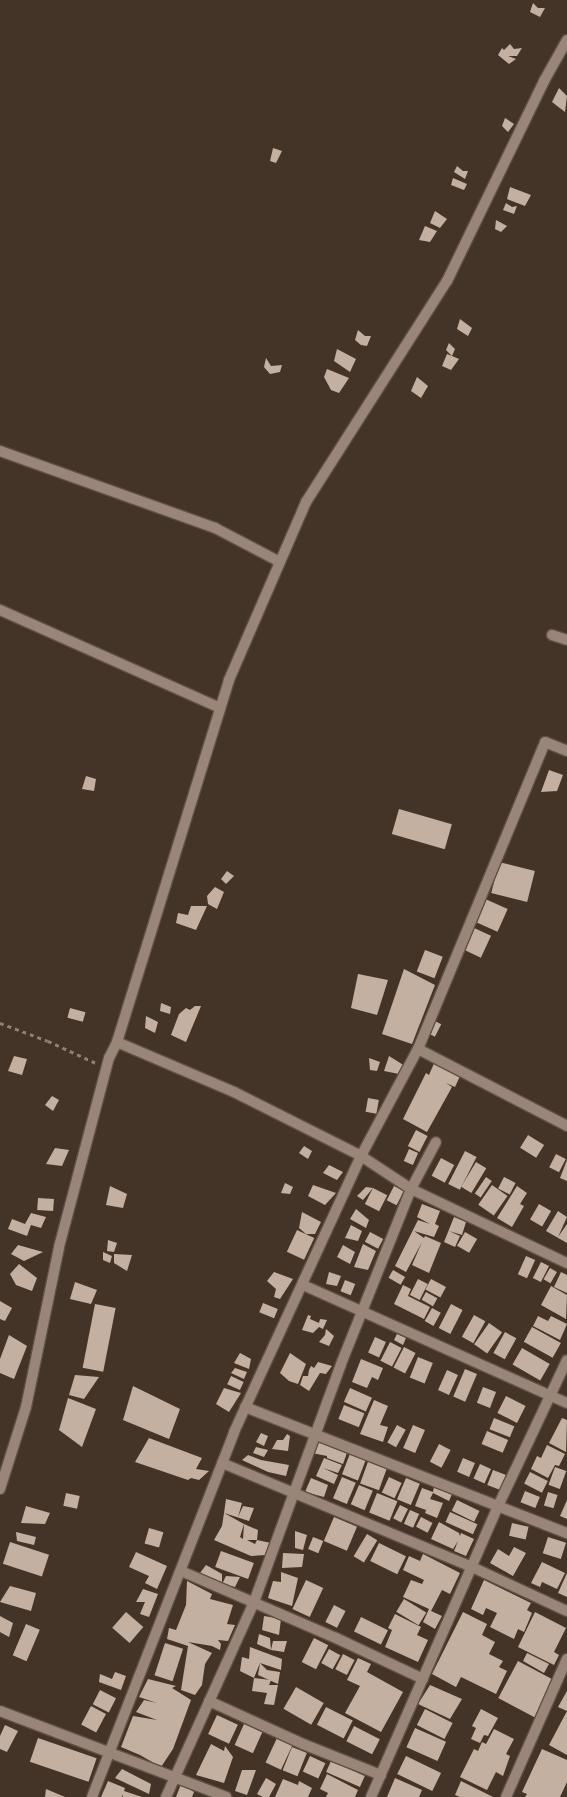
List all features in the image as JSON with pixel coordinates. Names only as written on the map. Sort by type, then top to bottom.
[{"type":"street","points":[[0,1489],[26,1407],[59,1247],[107,1066],[117,1042],[229,680],[306,502],[447,281],[544,81],[567,40]]},
{"type":"street","points":[[0,451],[215,528],[280,562]]},
{"type":"street","points":[[0,610],[220,708]]},
{"type":"street","points":[[552,635],[567,640]]},
{"type":"street","points":[[92,1797],[111,1753],[245,1407],[361,1156],[418,1049],[545,742],[567,751]]},
{"type":"street","points":[[117,1042],[234,1092],[361,1156],[411,1188],[567,1263]]},
{"type":"street","points":[[418,1049],[567,1126]]},
{"type":"street","points":[[166,1797],[254,1602],[293,1492],[411,1188],[436,1142]]},
{"type":"street","points":[[303,1285],[567,1403]]},
{"type":"street","points":[[371,1797],[498,1506],[567,1360]]},
{"type":"street","points":[[245,1407],[567,1533]]},
{"type":"street","points":[[222,1463],[472,1567],[567,1611]]},
{"type":"street","points":[[181,1571],[336,1638],[423,1679]]},
{"type":"street","points":[[506,1797],[567,1659]]},
{"type":"street","points":[[209,1701],[303,1744],[381,1775]]},
{"type":"street","points":[[0,1711],[226,1797]]},
{"type":"path","points":[[0,1023],[48,1041],[93,1063],[107,1066]]},
{"type":"building","points":[[533,3],[538,8],[545,8],[540,17],[530,12]]},
{"type":"building","points":[[510,44],[514,49],[522,48],[517,56],[508,56],[516,59],[509,64],[498,55],[502,48],[504,50]]},
{"type":"building","points":[[559,88],[567,96],[565,112],[552,102]]},
{"type":"building","points":[[505,118],[514,124],[508,132],[502,126]]},
{"type":"building","points":[[273,148],[282,151],[276,163],[270,161]]},
{"type":"building","points":[[457,166],[463,171],[468,171],[465,179],[454,172]]},
{"type":"building","points":[[453,178],[467,184],[464,190],[451,185]]},
{"type":"building","points":[[510,187],[531,195],[525,206],[507,199]]},
{"type":"building","points":[[506,203],[512,207],[517,206],[514,214],[503,210]]},
{"type":"building","points":[[435,211],[447,219],[440,228],[430,223]]},
{"type":"building","points":[[496,220],[507,226],[501,232],[495,229]]},
{"type":"building","points":[[425,226],[437,231],[430,242],[419,240]]},
{"type":"building","points":[[460,319],[472,328],[468,336],[457,329]]},
{"type":"building","points":[[358,330],[365,336],[371,336],[367,346],[361,345],[355,340]]},
{"type":"building","points":[[449,343],[455,349],[452,356],[446,350]]},
{"type":"building","points":[[337,349],[356,359],[350,372],[334,361]]},
{"type":"building","points":[[447,354],[459,359],[451,370],[442,366]]},
{"type":"building","points":[[266,358],[271,366],[282,365],[280,372],[270,374],[264,367]]},
{"type":"building","points":[[327,369],[349,378],[339,393],[331,390],[324,377]]},
{"type":"building","points":[[417,377],[428,386],[421,398],[411,391]]},
{"type":"building","points":[[549,770],[563,775],[557,791],[541,792]]},
{"type":"building","points":[[86,776],[96,779],[94,791],[82,789]]},
{"type":"building","points":[[399,809],[452,824],[445,849],[392,834]]},
{"type":"building","points":[[499,862],[535,871],[527,902],[491,893]]},
{"type":"building","points":[[227,871],[234,876],[226,884],[221,879]]},
{"type":"building","points":[[215,887],[224,892],[217,909],[208,904],[207,896]]},
{"type":"building","points":[[483,898],[508,909],[497,932],[473,921]]},
{"type":"building","points":[[191,906],[207,906],[196,930],[176,923],[178,913],[188,915]]},
{"type":"building","points":[[472,927],[491,936],[481,958],[462,949]]},
{"type":"building","points":[[425,950],[443,957],[434,978],[417,971]]},
{"type":"building","points":[[404,969],[435,985],[412,1044],[382,1034]]},
{"type":"building","points":[[358,974],[388,980],[377,1015],[351,1008]]},
{"type":"building","points":[[161,1003],[171,1007],[170,1014],[160,1011]]},
{"type":"building","points":[[195,1006],[201,1006],[186,1042],[171,1035],[179,1014],[186,1008],[190,1010]]},
{"type":"building","points":[[70,1008],[85,1012],[83,1022],[67,1018]]},
{"type":"building","points":[[146,1016],[158,1022],[155,1033],[145,1028]]},
{"type":"building","points":[[435,1021],[441,1024],[435,1037],[429,1033]]},
{"type":"building","points":[[14,1056],[27,1059],[22,1075],[8,1071]]},
{"type":"building","points":[[389,1056],[405,1066],[404,1075],[384,1071]]},
{"type":"building","points":[[369,1058],[380,1062],[377,1071],[370,1070]]},
{"type":"building","points":[[435,1061],[461,1074],[455,1087],[446,1083],[452,1087],[427,1132],[403,1119],[426,1073],[429,1075]]},
{"type":"building","points":[[52,1096],[59,1100],[53,1111],[45,1105]]},
{"type":"building","points":[[368,1098],[379,1100],[376,1114],[366,1112]]},
{"type":"building","points":[[416,1130],[428,1136],[419,1152],[408,1146]]},
{"type":"building","points":[[528,1135],[544,1145],[536,1158],[520,1148]]},
{"type":"building","points":[[304,1146],[312,1151],[308,1159],[299,1153]]},
{"type":"building","points":[[55,1148],[69,1150],[62,1166],[46,1164]]},
{"type":"building","points":[[409,1149],[418,1153],[413,1165],[404,1161]]},
{"type":"building","points":[[465,1151],[477,1157],[460,1190],[448,1184]]},
{"type":"building","points":[[556,1154],[566,1159],[559,1172],[549,1167]]},
{"type":"building","points":[[441,1158],[454,1165],[445,1183],[432,1176]]},
{"type":"building","points":[[567,1160],[567,1181],[560,1178]]},
{"type":"building","points":[[476,1162],[486,1168],[471,1193],[461,1187]]},
{"type":"building","points":[[329,1165],[343,1172],[337,1180],[323,1173]]},
{"type":"building","points":[[486,1177],[492,1181],[481,1197],[475,1194]]},
{"type":"building","points":[[504,1177],[516,1183],[510,1194],[498,1189]]},
{"type":"building","points":[[285,1183],[293,1187],[290,1194],[281,1193]]},
{"type":"building","points":[[313,1185],[336,1193],[325,1205],[308,1196]]},
{"type":"building","points":[[492,1185],[508,1196],[494,1216],[478,1205]]},
{"type":"building","points":[[110,1186],[127,1194],[123,1208],[106,1205]]},
{"type":"building","points":[[394,1186],[404,1191],[397,1205],[387,1200]]},
{"type":"building","points":[[517,1186],[527,1193],[520,1204],[524,1206],[512,1227],[497,1218]]},
{"type":"building","points":[[366,1187],[373,1188],[363,1200],[357,1196]]},
{"type":"building","points":[[373,1188],[387,1195],[379,1211],[365,1204]]},
{"type":"building","points":[[38,1198],[54,1199],[53,1211],[37,1210]]},
{"type":"building","points":[[422,1204],[440,1211],[435,1224],[439,1226],[434,1237],[414,1231],[424,1238],[425,1236],[441,1243],[429,1273],[412,1265],[422,1242],[406,1272],[395,1266],[418,1220],[430,1224],[417,1217]]},
{"type":"building","points":[[539,1204],[551,1211],[542,1227],[530,1220]]},
{"type":"building","points":[[356,1209],[369,1220],[366,1228],[350,1219]]},
{"type":"building","points":[[558,1211],[567,1217],[558,1237],[567,1224],[567,1243],[546,1231]]},
{"type":"building","points":[[302,1212],[321,1222],[315,1234],[306,1234],[299,1228]]},
{"type":"building","points":[[31,1213],[46,1217],[41,1228],[31,1225],[27,1236],[8,1229],[12,1219],[25,1224]]},
{"type":"building","points":[[454,1217],[466,1222],[462,1235],[449,1231],[460,1236],[455,1247],[444,1242]]},
{"type":"building","points":[[351,1225],[362,1231],[358,1241],[345,1238]]},
{"type":"building","points":[[297,1230],[314,1238],[304,1260],[287,1252]]},
{"type":"building","points":[[370,1232],[383,1239],[378,1249],[365,1242]]},
{"type":"building","points":[[465,1232],[477,1239],[469,1253],[457,1246]]},
{"type":"building","points":[[108,1240],[117,1243],[114,1252],[107,1251]]},
{"type":"building","points":[[363,1244],[376,1251],[368,1270],[354,1267]]},
{"type":"building","points":[[18,1245],[43,1252],[24,1261],[11,1254]]},
{"type":"building","points":[[343,1245],[355,1252],[350,1264],[337,1257]]},
{"type":"building","points":[[103,1252],[112,1256],[110,1263],[103,1260]]},
{"type":"building","points":[[114,1254],[132,1255],[127,1271],[114,1263]]},
{"type":"building","points":[[526,1256],[535,1260],[527,1278],[518,1274]]},
{"type":"building","points":[[541,1262],[549,1266],[541,1282],[533,1278]]},
{"type":"building","points":[[19,1264],[37,1278],[32,1291],[16,1285],[10,1274]]},
{"type":"building","points":[[550,1268],[557,1272],[550,1283],[544,1279]]},
{"type":"building","points":[[393,1270],[405,1277],[401,1285],[388,1278]]},
{"type":"building","points":[[274,1272],[293,1279],[280,1299],[274,1297],[276,1289],[267,1281]]},
{"type":"building","points":[[329,1272],[341,1276],[337,1286],[326,1284]]},
{"type":"building","points":[[561,1272],[567,1275],[567,1293],[554,1287]]},
{"type":"building","points":[[418,1279],[428,1284],[420,1300],[410,1295]]},
{"type":"building","points":[[431,1279],[446,1287],[440,1298],[425,1290]]},
{"type":"building","points":[[345,1280],[355,1284],[351,1295],[341,1291]]},
{"type":"building","points":[[75,1282],[97,1290],[91,1304],[70,1299]]},
{"type":"building","points":[[403,1285],[411,1289],[408,1296],[430,1307],[424,1319],[394,1304]]},
{"type":"building","points":[[551,1286],[567,1295],[566,1319],[541,1305]]},
{"type":"building","points":[[426,1292],[437,1298],[433,1306],[422,1300]]},
{"type":"building","points":[[0,1301],[12,1308],[5,1321],[0,1319]]},
{"type":"building","points":[[263,1303],[278,1309],[274,1318],[259,1312]]},
{"type":"building","points":[[95,1304],[116,1308],[103,1372],[83,1368]]},
{"type":"building","points":[[451,1304],[463,1310],[450,1334],[439,1328]]},
{"type":"building","points":[[432,1308],[441,1313],[433,1326],[425,1321]]},
{"type":"building","points":[[308,1315],[311,1316],[310,1319],[319,1323],[320,1319],[327,1320],[323,1329],[319,1327],[313,1333],[302,1330]]},
{"type":"building","points":[[474,1315],[485,1321],[473,1343],[462,1337]]},
{"type":"building","points":[[538,1316],[548,1321],[551,1316],[567,1324],[560,1340],[533,1326]]},
{"type":"building","points":[[489,1323],[502,1332],[487,1353],[474,1344]]},
{"type":"building","points":[[532,1327],[561,1343],[553,1358],[524,1342]]},
{"type":"building","points":[[326,1329],[334,1336],[329,1346],[319,1342],[325,1335]]},
{"type":"building","points":[[505,1332],[516,1338],[505,1359],[493,1353]]},
{"type":"building","points":[[397,1334],[406,1338],[403,1345],[394,1340]]},
{"type":"building","points":[[9,1335],[27,1346],[14,1379],[0,1373],[0,1359]]},
{"type":"building","points":[[375,1337],[386,1342],[379,1357],[368,1353]]},
{"type":"building","points":[[390,1342],[402,1348],[392,1367],[380,1361]]},
{"type":"building","points":[[404,1347],[416,1353],[405,1373],[394,1367]]},
{"type":"building","points":[[522,1348],[550,1364],[540,1380],[512,1364]]},
{"type":"building","points":[[240,1353],[251,1359],[249,1369],[234,1363]]},
{"type":"building","points":[[290,1353],[306,1364],[298,1384],[289,1381],[280,1373]]},
{"type":"building","points":[[418,1357],[433,1363],[425,1383],[410,1377]]},
{"type":"building","points":[[361,1359],[383,1368],[378,1380],[372,1377],[367,1388],[352,1382]]},
{"type":"building","points":[[318,1362],[332,1366],[326,1374],[320,1373],[309,1391],[300,1385],[303,1376],[308,1376],[311,1366],[314,1368]]},
{"type":"building","points":[[235,1368],[247,1372],[244,1379],[231,1373]]},
{"type":"building","points":[[465,1369],[477,1374],[465,1402],[453,1397]]},
{"type":"building","points":[[447,1370],[458,1375],[449,1395],[438,1390]]},
{"type":"building","points":[[75,1375],[99,1377],[84,1399],[69,1395]]},
{"type":"building","points":[[231,1376],[244,1382],[240,1390],[227,1384]]},
{"type":"building","points":[[133,1386],[180,1409],[169,1439],[123,1420]]},
{"type":"building","points":[[483,1387],[496,1392],[490,1408],[477,1403]]},
{"type":"building","points":[[224,1388],[241,1393],[229,1412],[216,1404]]},
{"type":"building","points":[[350,1388],[372,1398],[366,1411],[344,1402]]},
{"type":"building","points":[[506,1396],[526,1406],[517,1423],[497,1413]]},
{"type":"building","points":[[68,1398],[96,1409],[82,1447],[59,1430]]},
{"type":"building","points":[[374,1400],[388,1406],[380,1425],[388,1427],[383,1442],[360,1434]]},
{"type":"building","points":[[344,1405],[364,1413],[359,1427],[338,1419]]},
{"type":"building","points":[[494,1418],[514,1426],[510,1437],[490,1429]]},
{"type":"building","points":[[562,1418],[567,1420],[566,1452],[549,1443]]},
{"type":"building","points":[[397,1425],[406,1430],[396,1447],[387,1442]]},
{"type":"building","points":[[413,1425],[425,1430],[415,1453],[403,1448]]},
{"type":"building","points":[[487,1431],[508,1440],[503,1453],[482,1444]]},
{"type":"building","points":[[261,1433],[268,1436],[264,1446],[256,1442]]},
{"type":"building","points":[[287,1434],[290,1436],[288,1451],[272,1449],[277,1440],[283,1440]]},
{"type":"building","points":[[149,1438],[202,1458],[196,1469],[209,1471],[199,1480],[191,1478],[188,1480],[135,1462]]},
{"type":"building","points":[[320,1441],[348,1450],[343,1464],[327,1458],[327,1456],[312,1453]]},
{"type":"building","points":[[439,1444],[451,1450],[442,1468],[430,1462]]},
{"type":"building","points":[[547,1445],[565,1454],[559,1466],[555,1465],[548,1478],[531,1469],[537,1456],[541,1458]]},
{"type":"building","points":[[256,1447],[268,1450],[264,1457],[253,1453]]},
{"type":"building","points":[[351,1451],[367,1457],[358,1480],[342,1474]]},
{"type":"building","points":[[248,1455],[261,1460],[289,1465],[286,1476],[268,1472],[242,1460]]},
{"type":"building","points":[[324,1458],[342,1465],[338,1473],[323,1468],[338,1475],[334,1484],[316,1476]]},
{"type":"building","points":[[463,1458],[475,1463],[469,1477],[457,1472]]},
{"type":"building","points":[[369,1459],[388,1466],[379,1490],[360,1483]]},
{"type":"building","points":[[480,1464],[491,1469],[484,1483],[473,1479]]},
{"type":"building","points":[[555,1467],[566,1471],[560,1489],[549,1485]]},
{"type":"building","points":[[493,1470],[506,1475],[500,1490],[487,1485]]},
{"type":"building","points":[[530,1472],[548,1481],[542,1493],[524,1484]]},
{"type":"building","points":[[342,1477],[356,1483],[347,1504],[333,1498]]},
{"type":"building","points":[[389,1477],[402,1483],[395,1498],[382,1492]]},
{"type":"building","points":[[311,1478],[328,1485],[324,1497],[305,1492]]},
{"type":"building","points":[[406,1478],[420,1484],[411,1505],[397,1499]]},
{"type":"building","points":[[359,1485],[373,1491],[365,1510],[351,1504]]},
{"type":"building","points":[[434,1487],[452,1494],[449,1501],[433,1493],[430,1499],[443,1503],[437,1518],[425,1513],[428,1505],[426,1510],[415,1506],[422,1488],[433,1492]]},
{"type":"building","points":[[525,1491],[540,1497],[535,1508],[521,1502]]},
{"type":"building","points":[[548,1492],[558,1495],[553,1508],[544,1505]]},
{"type":"building","points":[[66,1493],[80,1496],[77,1509],[63,1506]]},
{"type":"building","points":[[377,1493],[397,1501],[390,1521],[369,1512]]},
{"type":"building","points":[[226,1499],[242,1503],[238,1517],[243,1506],[254,1508],[249,1521],[224,1513]]},
{"type":"building","points":[[457,1500],[479,1511],[474,1522],[452,1511]]},
{"type":"building","points":[[567,1500],[567,1519],[560,1516]]},
{"type":"building","points":[[400,1505],[408,1509],[401,1522],[393,1518]]},
{"type":"building","points":[[26,1506],[50,1513],[45,1524],[21,1523]]},
{"type":"building","points":[[410,1510],[419,1514],[413,1528],[404,1524]]},
{"type":"building","points":[[450,1512],[477,1524],[473,1534],[446,1522]]},
{"type":"building","points":[[224,1513],[258,1530],[257,1540],[271,1543],[266,1555],[251,1556],[214,1540],[222,1526]],"holes":[[[244,1524],[243,1539],[240,1537]],[[247,1540],[257,1540],[255,1544]]]},
{"type":"building","points":[[334,1517],[357,1527],[347,1551],[324,1541]]},
{"type":"building","points":[[421,1517],[433,1523],[428,1533],[416,1527]]},
{"type":"building","points":[[439,1522],[459,1533],[460,1536],[461,1533],[474,1539],[466,1556],[454,1551],[458,1541],[453,1549],[431,1539]]},
{"type":"building","points":[[512,1523],[529,1527],[526,1539],[509,1536]]},
{"type":"building","points":[[149,1528],[163,1532],[159,1548],[145,1543]]},
{"type":"building","points":[[295,1531],[307,1535],[303,1550],[295,1548]]},
{"type":"building","points":[[16,1532],[36,1537],[34,1545],[17,1541]]},
{"type":"building","points":[[367,1534],[377,1540],[364,1562],[354,1556]]},
{"type":"building","points":[[313,1537],[323,1541],[318,1553],[308,1549]]},
{"type":"building","points":[[548,1537],[566,1543],[561,1559],[543,1553]]},
{"type":"building","points":[[10,1542],[49,1555],[42,1577],[3,1564]]},
{"type":"building","points":[[379,1543],[406,1556],[397,1574],[370,1561]]},
{"type":"building","points":[[514,1547],[526,1553],[513,1576],[490,1563],[498,1549],[509,1556]]},
{"type":"building","points":[[221,1551],[254,1563],[248,1579],[215,1567]]},
{"type":"building","points":[[136,1552],[167,1566],[157,1589],[145,1583],[149,1576],[129,1567]]},
{"type":"building","points":[[283,1553],[304,1554],[302,1567],[282,1568]]},
{"type":"building","points":[[423,1554],[460,1573],[450,1594],[442,1590],[431,1611],[442,1616],[435,1629],[423,1622],[429,1609],[403,1597],[411,1580],[422,1584],[424,1580],[403,1570],[409,1556],[420,1561]]},
{"type":"building","points":[[542,1562],[565,1573],[557,1589],[542,1582],[540,1587],[531,1583]]},
{"type":"building","points":[[206,1565],[222,1574],[222,1584],[200,1573]]},
{"type":"building","points":[[281,1572],[298,1578],[292,1606],[268,1598],[273,1581],[281,1582]]},
{"type":"building","points":[[567,1573],[567,1597],[558,1593]]},
{"type":"building","points":[[226,1576],[240,1577],[235,1587],[222,1584]]},
{"type":"building","points":[[306,1580],[323,1588],[310,1617],[292,1609]]},
{"type":"building","points":[[484,1580],[531,1603],[527,1610],[532,1613],[524,1632],[518,1629],[514,1639],[490,1627],[497,1613],[486,1608],[483,1615],[471,1609]]},
{"type":"building","points":[[187,1581],[212,1594],[210,1599],[233,1605],[227,1624],[235,1625],[228,1641],[218,1640],[221,1644],[220,1650],[212,1646],[188,1642],[212,1653],[205,1664],[202,1685],[195,1695],[181,1690],[188,1646],[167,1639],[169,1628],[176,1630],[186,1605]]},
{"type":"building","points":[[10,1586],[36,1593],[31,1611],[0,1602]]},
{"type":"building","points":[[143,1589],[158,1594],[149,1617],[140,1614],[145,1602],[136,1602]]},
{"type":"building","points":[[404,1599],[426,1612],[419,1625],[396,1612]]},
{"type":"building","points":[[334,1605],[346,1611],[337,1628],[325,1622]]},
{"type":"building","points":[[126,1612],[143,1627],[130,1643],[112,1628]]},
{"type":"building","points":[[463,1612],[487,1624],[482,1635],[495,1642],[489,1654],[503,1661],[499,1667],[507,1671],[496,1694],[461,1677],[456,1687],[432,1674]]},
{"type":"building","points":[[535,1612],[566,1628],[554,1652],[559,1655],[554,1665],[518,1647]]},
{"type":"building","points":[[395,1614],[421,1627],[417,1635],[428,1640],[418,1662],[385,1647],[392,1630],[388,1628]]},
{"type":"building","points":[[0,1616],[13,1623],[9,1637],[0,1632]]},
{"type":"building","points":[[264,1616],[281,1619],[279,1635],[262,1630]]},
{"type":"building","points":[[361,1617],[388,1630],[381,1645],[354,1631]]},
{"type":"building","points":[[26,1624],[40,1630],[27,1661],[13,1655]]},
{"type":"building","points":[[259,1634],[270,1638],[271,1650],[257,1644]]},
{"type":"building","points":[[314,1638],[328,1645],[316,1669],[302,1662]]},
{"type":"building","points":[[273,1641],[287,1641],[284,1652],[271,1650]]},
{"type":"building","points":[[165,1643],[183,1649],[173,1681],[154,1675]]},
{"type":"building","points":[[250,1647],[282,1659],[281,1670],[260,1663],[254,1678],[240,1671],[242,1657],[249,1659]]},
{"type":"building","points":[[329,1649],[340,1655],[333,1669],[321,1663]]},
{"type":"building","points":[[527,1653],[549,1664],[544,1673],[523,1661]]},
{"type":"building","points":[[343,1654],[355,1660],[347,1675],[335,1669]]},
{"type":"building","points":[[358,1658],[371,1664],[367,1672],[403,1692],[381,1732],[345,1713],[360,1686],[347,1680]]},
{"type":"building","points":[[518,1661],[554,1680],[534,1717],[498,1698]]},
{"type":"building","points":[[260,1663],[267,1670],[280,1672],[278,1684],[258,1675]]},
{"type":"building","points":[[115,1672],[126,1676],[121,1690],[99,1682],[100,1674],[112,1679]]},
{"type":"building","points":[[254,1678],[271,1680],[269,1685],[278,1685],[274,1705],[264,1704],[267,1693],[252,1691]]},
{"type":"building","points":[[148,1679],[176,1686],[172,1688],[191,1700],[173,1749],[161,1767],[121,1747],[133,1716],[157,1720],[136,1712],[144,1700],[157,1703],[139,1697]]},
{"type":"building","points":[[430,1685],[462,1699],[450,1719],[418,1704]]},
{"type":"building","points":[[296,1687],[324,1703],[311,1725],[284,1709]]},
{"type":"building","points":[[100,1690],[116,1698],[109,1712],[93,1704]]},
{"type":"building","points":[[567,1691],[567,1711],[558,1707]]},
{"type":"building","points":[[91,1706],[106,1714],[96,1733],[81,1725]]},
{"type":"building","points":[[326,1707],[353,1721],[344,1738],[317,1725]]},
{"type":"building","points":[[425,1709],[453,1723],[444,1739],[417,1725]]},
{"type":"building","points":[[481,1709],[498,1718],[488,1736],[484,1735],[480,1743],[471,1739],[476,1728],[472,1726]]},
{"type":"building","points":[[567,1711],[567,1755],[549,1745]]},
{"type":"building","points":[[217,1715],[238,1725],[229,1744],[208,1734]]},
{"type":"building","points":[[244,1724],[262,1732],[253,1753],[235,1745]]},
{"type":"building","points":[[5,1725],[18,1731],[7,1752],[0,1749],[0,1736]]},
{"type":"building","points":[[354,1726],[380,1739],[372,1754],[346,1741]]},
{"type":"building","points":[[415,1728],[446,1742],[438,1761],[406,1747]]},
{"type":"building","points":[[494,1729],[514,1739],[506,1754],[510,1756],[503,1776],[496,1772],[487,1790],[460,1777],[474,1749],[478,1751],[482,1742],[486,1744]]},
{"type":"building","points":[[38,1738],[97,1758],[88,1782],[30,1762]]},
{"type":"building","points":[[277,1738],[292,1745],[281,1770],[266,1762]]},
{"type":"building","points":[[211,1744],[224,1751],[225,1746],[233,1757],[224,1783],[196,1775]]},
{"type":"building","points":[[292,1747],[307,1753],[297,1776],[283,1770]]},
{"type":"building","points":[[542,1749],[567,1760],[567,1782],[560,1797],[525,1797],[527,1794],[522,1792]]},
{"type":"building","points":[[310,1756],[325,1763],[318,1779],[303,1771]]},
{"type":"building","points":[[406,1756],[441,1773],[432,1791],[397,1774]]},
{"type":"building","points":[[331,1761],[365,1776],[360,1787],[326,1772]]},
{"type":"building","points":[[122,1769],[151,1784],[149,1794],[115,1778]]},
{"type":"building","points":[[242,1770],[256,1770],[247,1795],[235,1791]]},
{"type":"building","points":[[327,1774],[358,1790],[355,1797],[326,1797],[328,1793],[320,1789]]},
{"type":"building","points":[[266,1778],[276,1784],[269,1797],[263,1797],[257,1794]]},
{"type":"building","points":[[395,1778],[422,1790],[419,1797],[387,1797]]},
{"type":"building","points":[[283,1779],[298,1785],[299,1781],[312,1788],[308,1797],[275,1797]]},
{"type":"building","points":[[108,1781],[125,1788],[124,1791],[142,1797],[123,1797],[123,1794],[122,1797],[101,1797]]},
{"type":"building","points":[[461,1781],[493,1797],[460,1797],[455,1795]]},
{"type":"building","points":[[181,1784],[194,1792],[192,1797],[176,1797]]},
{"type":"building","points":[[46,1789],[65,1797],[45,1797]]}]
